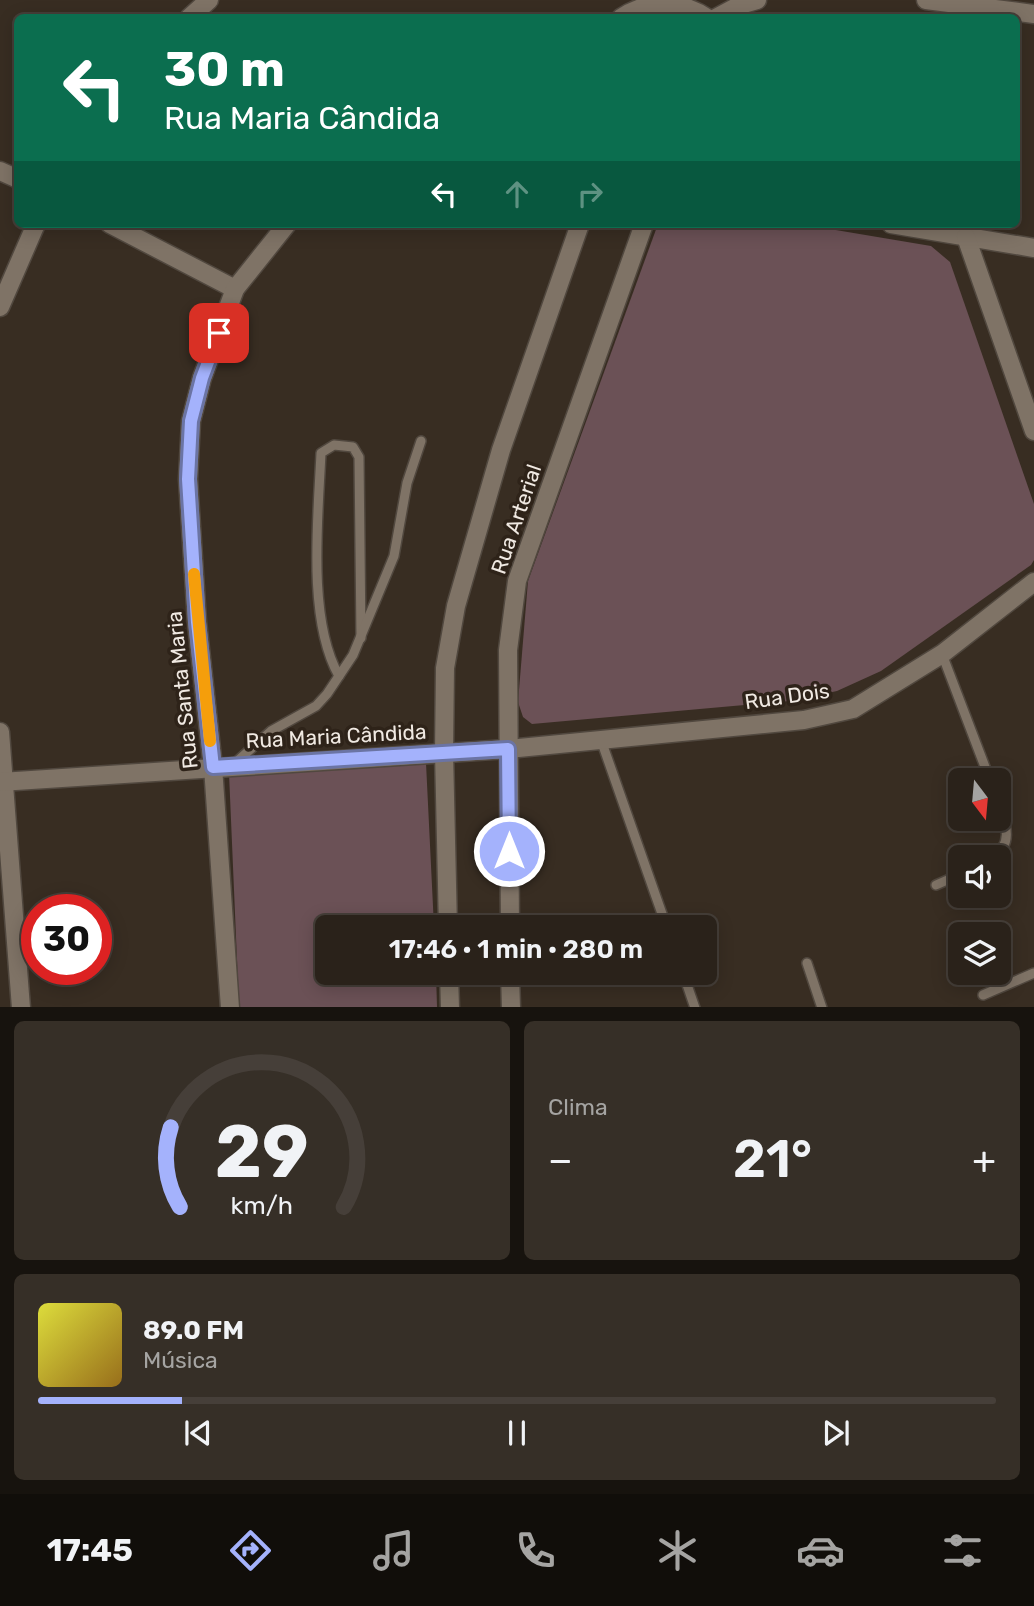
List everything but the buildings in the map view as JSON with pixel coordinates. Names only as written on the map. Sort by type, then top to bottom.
[{"type":"street","points":[[193,14],[209,0]]},
{"type":"street","points":[[723,14],[757,0]]},
{"type":"street","points":[[926,0],[1034,14]]},
{"type":"street","points":[[628,14],[645,4],[664,1],[681,4],[700,14]]},
{"type":"street","points":[[0,307],[34,228]]},
{"type":"street","points":[[118,228],[236,289]]},
{"type":"street","name":"Rua Santa Maria","points":[[230,1007],[213,767],[197,622],[189,467],[191,421],[202,378],[236,289],[284,228]]},
{"type":"street","name":"Rua Arterial","points":[[448,915],[445,668],[456,606],[501,450],[579,228]]},
{"type":"street","name":"Rua Arterial","points":[[510,915],[508,650],[517,581],[643,228]]},
{"type":"street","points":[[914,228],[1034,248]]},
{"type":"street","points":[[966,237],[1034,430]]},
{"type":"street","name":"Rua Dois","points":[[508,749],[804,720],[853,709],[942,654],[1034,582]]},
{"type":"street","points":[[0,732],[21,1007]]},
{"type":"street","name":"Rua Maria Cândida","points":[[2,782],[508,749]]},
{"type":"street","points":[[449,985],[450,1007]]},
{"type":"street","points":[[510,985],[511,1007]]},
{"type":"lane","points":[[234,765],[271,731],[316,706],[339,676],[361,638],[394,556],[407,484],[421,441]]},
{"type":"lane","points":[[339,676],[329,658],[322,631],[317,547],[321,453],[334,445],[353,447],[359,457],[361,638]]},
{"type":"lane","points":[[942,654],[985,768]]},
{"type":"lane","points":[[601,740],[662,915]]},
{"type":"lane","points":[[936,885],[948,880]]},
{"type":"lane","points":[[807,963],[822,1007]]},
{"type":"lane","points":[[983,995],[1034,973]]},
{"type":"lane","points":[[687,985],[695,1007]]},
{"type":"shaded area","points":[[657,228],[824,228],[931,246],[950,262],[1034,504],[1034,560],[1031,565],[881,671],[837,691],[790,701],[532,724],[523,717],[518,702],[528,581]]},
{"type":"shaded area","points":[[426,763],[433,915],[315,915],[315,985],[436,985],[437,1007],[239,1007],[229,773]]},
{"type":"slow traffic","points":[[194,574],[210,741]]},
{"type":"route","points":[[219,333],[202,378],[191,421],[188,479],[197,622],[213,767],[508,749],[509,851]]}]
